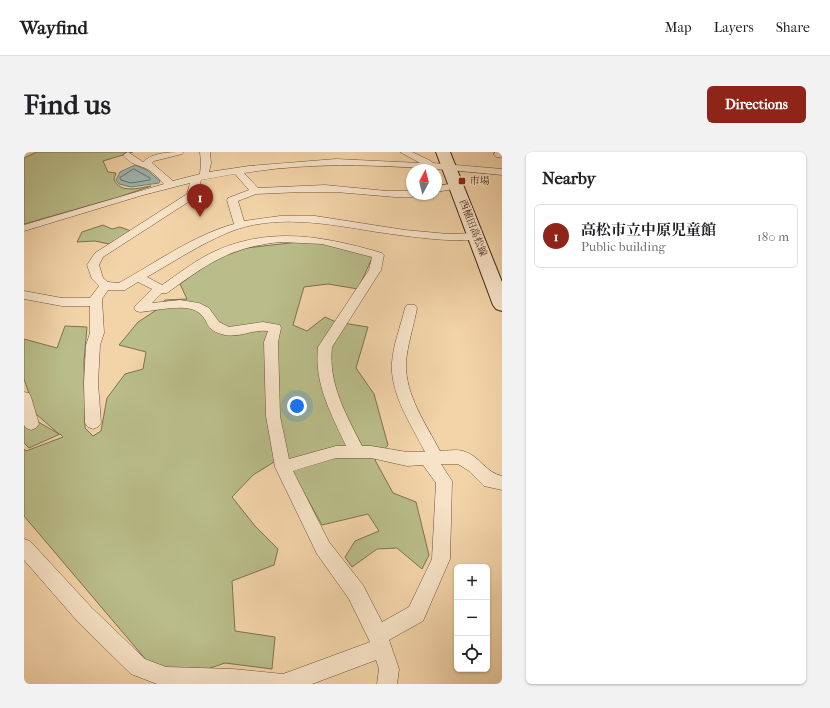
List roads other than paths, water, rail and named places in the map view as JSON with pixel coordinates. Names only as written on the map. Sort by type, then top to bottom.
[{"type":"main road","name":"西植田高松線","points":[[443,152],[449,174],[476,236],[502,305]]},
{"type":"street","points":[[150,167],[147,163],[151,159],[179,152]]},
{"type":"street","points":[[205,152],[206,163],[192,195],[99,255],[93,265],[98,279],[105,286],[121,287],[198,242],[224,230],[244,224],[280,219],[315,219],[405,233],[448,237],[476,236]]},
{"type":"street","points":[[405,152],[449,174]]},
{"type":"street","points":[[128,155],[138,163],[150,167],[171,185]]},
{"type":"street","points":[[24,228],[139,193],[200,178],[237,171],[336,162],[449,174],[479,170],[502,172]]},
{"type":"street","points":[[237,171],[255,190]]},
{"type":"street","points":[[442,182],[449,174]]},
{"type":"street","points":[[357,452],[330,394],[324,371],[323,357],[325,347],[375,270],[378,255],[322,241],[285,236],[271,230],[255,230],[244,224],[232,200],[255,190],[347,190],[367,194],[392,196],[406,195]]},
{"type":"street","points":[[138,277],[163,290],[213,257],[237,246],[263,242],[304,239]]},
{"type":"street","points":[[93,423],[91,383],[93,345],[97,333],[96,299],[105,286]]},
{"type":"street","points":[[160,288],[140,308],[183,304],[193,305],[200,307],[206,312],[214,326],[223,330],[235,332],[264,326],[275,328],[271,342],[273,416],[283,467],[323,548],[356,592],[380,642],[389,670],[387,684]]},
{"type":"street","points":[[24,295],[62,302],[96,302]]},
{"type":"street","points":[[24,547],[85,615],[138,667],[166,677],[233,679],[282,684],[380,642],[416,614],[441,559],[444,481],[406,400],[400,380],[399,362],[411,308]]},
{"type":"street","points":[[24,397],[31,424],[24,420]]},
{"type":"street","points":[[283,467],[336,452],[371,452],[407,459],[461,457],[474,466],[490,481],[502,483]]},
{"type":"water","points":[[135,165],[147,170],[160,181],[159,183],[131,187],[119,184],[116,180],[120,172]]},
{"type":"place","name":"市場","points":[[462,181]]},
{"type":"place","name":"高松市立中原児童館","points":[[200,217]]}]
